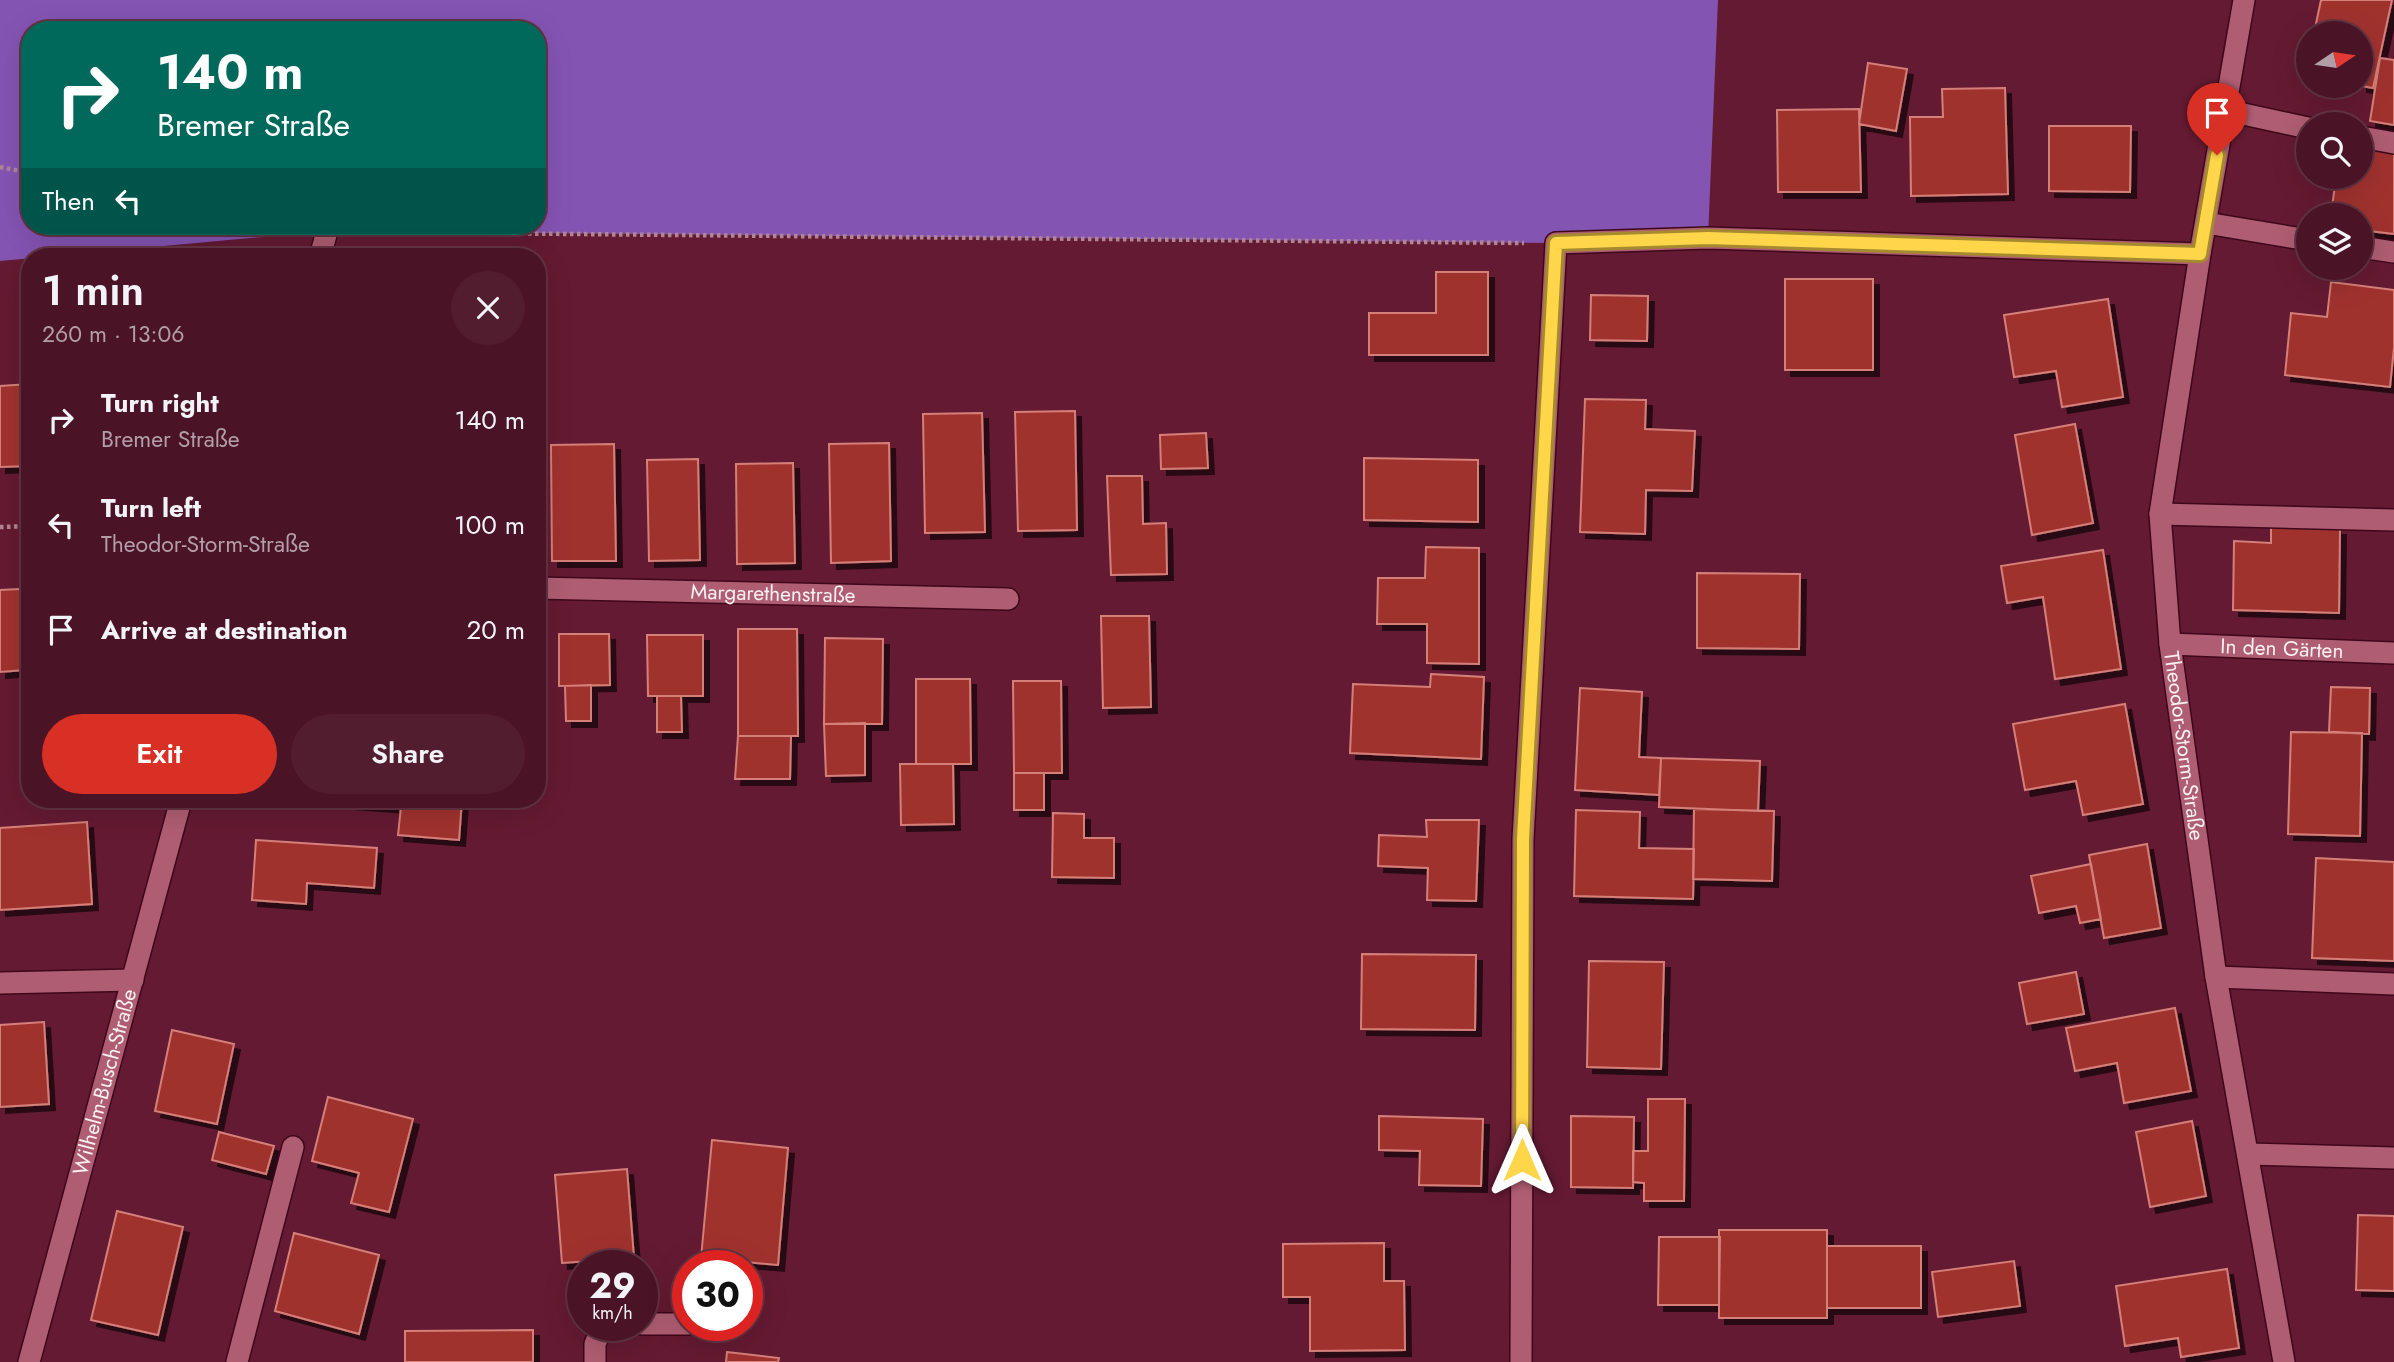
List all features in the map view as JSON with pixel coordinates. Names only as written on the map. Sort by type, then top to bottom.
[{"type":"street","name":"Theodor-Storm-Straße","points":[[2244,0],[2200,254],[2160,514],[2170,644],[2216,977],[2284,1362]]},
{"type":"street","points":[[2225,110],[2296,125]]},
{"type":"street","points":[[2373,139],[2394,143]]},
{"type":"street","points":[[2206,223],[2296,238]]},
{"type":"street","points":[[1521,1362],[1523,839],[1556,243],[1708,238],[2200,254]]},
{"type":"street","points":[[2373,249],[2394,252]]},
{"type":"street","points":[[2160,514],[2394,520]]},
{"type":"street","name":"Margarethenstraße","points":[[546,588],[1009,599]]},
{"type":"street","name":"In den Gärten","points":[[2170,644],[2394,653]]},
{"type":"street","name":"Wilhelm-Busch-Straße","points":[[29,1362],[179,808]]},
{"type":"street","points":[[2216,977],[2394,984]]},
{"type":"street","points":[[0,984],[133,980]]},
{"type":"street","points":[[237,1362],[293,1147]]},
{"type":"street","points":[[2248,1154],[2394,1158]]},
{"type":"street","points":[[595,1362],[596,1341]]},
{"type":"path","points":[[0,167],[21,171]]},
{"type":"path","points":[[546,233],[1556,243]]},
{"type":"path","points":[[0,527],[21,526]]},
{"type":"shaded area","points":[[0,0],[1718,0],[1708,238],[1556,243],[546,233],[546,21],[21,21],[21,235],[283,235],[142,248],[21,248],[21,259],[0,261]]},
{"type":"building","points":[[2321,0],[2392,0],[2373,88],[2373,21],[2317,21]]},
{"type":"building","points":[[2380,58],[2394,60],[2394,125],[2373,122],[2371,112]]},
{"type":"building","points":[[1868,63],[1907,69],[1896,131],[1859,124]]},
{"type":"building","points":[[2005,88],[2008,194],[1911,196],[1910,117],[1943,117],[1942,89]]},
{"type":"building","points":[[1859,109],[1861,192],[1778,192],[1777,110]]},
{"type":"building","points":[[2049,126],[2131,126],[2130,192],[2049,191]]},
{"type":"building","points":[[2373,148],[2394,151],[2394,234],[2373,231],[2373,203],[2333,203],[2334,189],[2373,189]]},
{"type":"building","points":[[1436,272],[1488,272],[1488,355],[1369,355],[1369,313],[1436,313]]},
{"type":"building","points":[[1785,279],[1873,279],[1873,370],[1785,370]]},
{"type":"building","points":[[2331,282],[2394,290],[2394,347],[2390,387],[2285,375],[2291,313],[2327,317]]},
{"type":"building","points":[[1591,295],[1648,296],[1647,341],[1590,340]]},
{"type":"building","points":[[2108,299],[2123,397],[2062,407],[2056,371],[2014,377],[2004,315]]},
{"type":"building","points":[[21,385],[21,466],[0,467],[0,386]]},
{"type":"building","points":[[1585,399],[1646,400],[1645,429],[1695,431],[1692,491],[1646,490],[1645,534],[1580,532]]},
{"type":"building","points":[[1075,411],[1077,530],[1018,531],[1015,412]]},
{"type":"building","points":[[982,413],[985,532],[925,533],[923,414]]},
{"type":"building","points":[[2075,424],[2093,523],[2032,535],[2015,435]]},
{"type":"building","points":[[1206,433],[1208,468],[1161,469],[1160,435]]},
{"type":"building","points":[[889,443],[891,561],[831,563],[829,444]]},
{"type":"building","points":[[614,444],[616,561],[552,561],[551,445]]},
{"type":"building","points":[[1364,458],[1478,460],[1478,522],[1364,520]]},
{"type":"building","points":[[698,459],[700,560],[649,561],[647,460]]},
{"type":"building","points":[[793,463],[795,563],[737,564],[736,464]]},
{"type":"building","points":[[1107,476],[1142,476],[1143,524],[1166,523],[1167,574],[1111,575]]},
{"type":"building","points":[[2271,527],[2340,529],[2339,613],[2233,610],[2234,541],[2271,543]]},
{"type":"building","points":[[1426,547],[1479,548],[1479,664],[1427,663],[1427,624],[1377,624],[1378,578],[1425,578]]},
{"type":"building","points":[[2103,550],[2121,669],[2055,679],[2043,597],[2007,603],[2001,566]]},
{"type":"building","points":[[1697,573],[1800,574],[1799,649],[1697,648]]},
{"type":"building","points":[[20,589],[21,670],[0,672],[0,590]]},
{"type":"building","points":[[1101,616],[1149,616],[1151,707],[1103,708]]},
{"type":"building","points":[[738,629],[797,629],[798,736],[738,736]]},
{"type":"building","points":[[559,634],[609,634],[610,685],[559,686]]},
{"type":"building","points":[[647,635],[703,635],[703,696],[648,696]]},
{"type":"building","points":[[825,638],[883,639],[882,724],[824,724]]},
{"type":"building","points":[[1431,674],[1484,677],[1481,759],[1350,753],[1353,684],[1430,687]]},
{"type":"building","points":[[916,679],[970,679],[971,764],[916,764]]},
{"type":"building","points":[[1013,681],[1061,681],[1062,773],[1014,773]]},
{"type":"building","points":[[591,685],[591,721],[566,721],[565,686]]},
{"type":"building","points":[[2331,687],[2370,688],[2369,734],[2329,732]]},
{"type":"building","points":[[1580,688],[1642,692],[1639,757],[1661,758],[1659,795],[1575,790]]},
{"type":"building","points":[[657,696],[681,696],[682,732],[657,732]]},
{"type":"building","points":[[2125,704],[2143,804],[2083,815],[2076,781],[2025,790],[2013,724]]},
{"type":"building","points":[[865,723],[865,775],[826,776],[824,724]]},
{"type":"building","points":[[2291,732],[2362,733],[2360,836],[2288,834]]},
{"type":"building","points":[[738,736],[791,736],[790,779],[735,779]]},
{"type":"building","points":[[1661,758],[1760,761],[1758,811],[1659,807]]},
{"type":"building","points":[[900,764],[953,764],[954,824],[901,825]]},
{"type":"building","points":[[1014,773],[1044,773],[1044,810],[1014,810]]},
{"type":"building","points":[[401,808],[461,808],[459,840],[398,835]]},
{"type":"building","points":[[1694,809],[1774,811],[1772,881],[1693,879]]},
{"type":"building","points":[[1576,810],[1640,812],[1639,848],[1694,849],[1693,899],[1574,896]]},
{"type":"building","points":[[1053,813],[1084,814],[1084,838],[1114,838],[1114,878],[1052,877]]},
{"type":"building","points":[[1426,820],[1479,820],[1476,901],[1427,900],[1428,868],[1378,866],[1379,835],[1427,837]]},
{"type":"building","points":[[87,822],[92,904],[0,910],[0,828]]},
{"type":"building","points":[[256,840],[377,848],[374,888],[307,883],[306,904],[252,900]]},
{"type":"building","points":[[2147,844],[2161,928],[2104,938],[2089,855]]},
{"type":"building","points":[[2316,858],[2394,862],[2394,961],[2312,958]]},
{"type":"building","points":[[2091,864],[2101,919],[2080,923],[2076,906],[2039,913],[2031,876]]},
{"type":"building","points":[[1362,954],[1476,955],[1475,1030],[1361,1029]]},
{"type":"building","points":[[1589,961],[1664,962],[1661,1069],[1587,1067]]},
{"type":"building","points":[[2076,972],[2084,1014],[2027,1024],[2019,983]]},
{"type":"building","points":[[2175,1008],[2191,1091],[2124,1103],[2117,1063],[2075,1071],[2066,1028]]},
{"type":"building","points":[[44,1022],[49,1104],[0,1107],[0,1025]]},
{"type":"building","points":[[172,1030],[234,1044],[217,1124],[155,1111]]},
{"type":"building","points":[[328,1097],[413,1119],[389,1212],[351,1203],[359,1173],[312,1161]]},
{"type":"building","points":[[1648,1099],[1685,1099],[1684,1201],[1644,1201],[1644,1183],[1633,1182],[1633,1151],[1648,1151]]},
{"type":"building","points":[[1379,1116],[1483,1119],[1481,1186],[1419,1185],[1420,1151],[1379,1150]]},
{"type":"building","points":[[1571,1116],[1634,1117],[1633,1188],[1571,1187]]},
{"type":"building","points":[[2192,1121],[2206,1196],[2150,1207],[2136,1132]]},
{"type":"building","points":[[219,1132],[274,1146],[266,1174],[212,1160]]},
{"type":"building","points":[[712,1140],[788,1148],[778,1265],[763,1264],[763,1250],[702,1250]]},
{"type":"building","points":[[627,1169],[633,1250],[567,1250],[567,1263],[562,1263],[555,1175]]},
{"type":"building","points":[[117,1211],[183,1227],[158,1335],[91,1320]]},
{"type":"building","points":[[2358,1215],[2394,1216],[2394,1291],[2356,1290]]},
{"type":"building","points":[[1719,1230],[1827,1230],[1827,1318],[1719,1318]]},
{"type":"building","points":[[294,1233],[379,1255],[359,1334],[275,1311]]},
{"type":"building","points":[[1659,1237],[1720,1237],[1719,1305],[1658,1305]]},
{"type":"building","points":[[1384,1243],[1384,1281],[1404,1281],[1405,1350],[1310,1351],[1310,1297],[1283,1297],[1283,1244]]},
{"type":"building","points":[[1827,1246],[1921,1246],[1921,1308],[1827,1308]]},
{"type":"building","points":[[2014,1261],[2020,1306],[1938,1317],[1932,1272]]},
{"type":"building","points":[[2227,1269],[2239,1348],[2181,1357],[2178,1338],[2125,1346],[2116,1286]]},
{"type":"building","points":[[533,1330],[533,1362],[405,1362],[405,1331]]},
{"type":"building","points":[[727,1352],[779,1358],[778,1362],[726,1362]]},
{"type":"route","points":[[1522,1160],[1523,839],[1556,243],[1708,238],[2200,254],[2217,155]]}]
